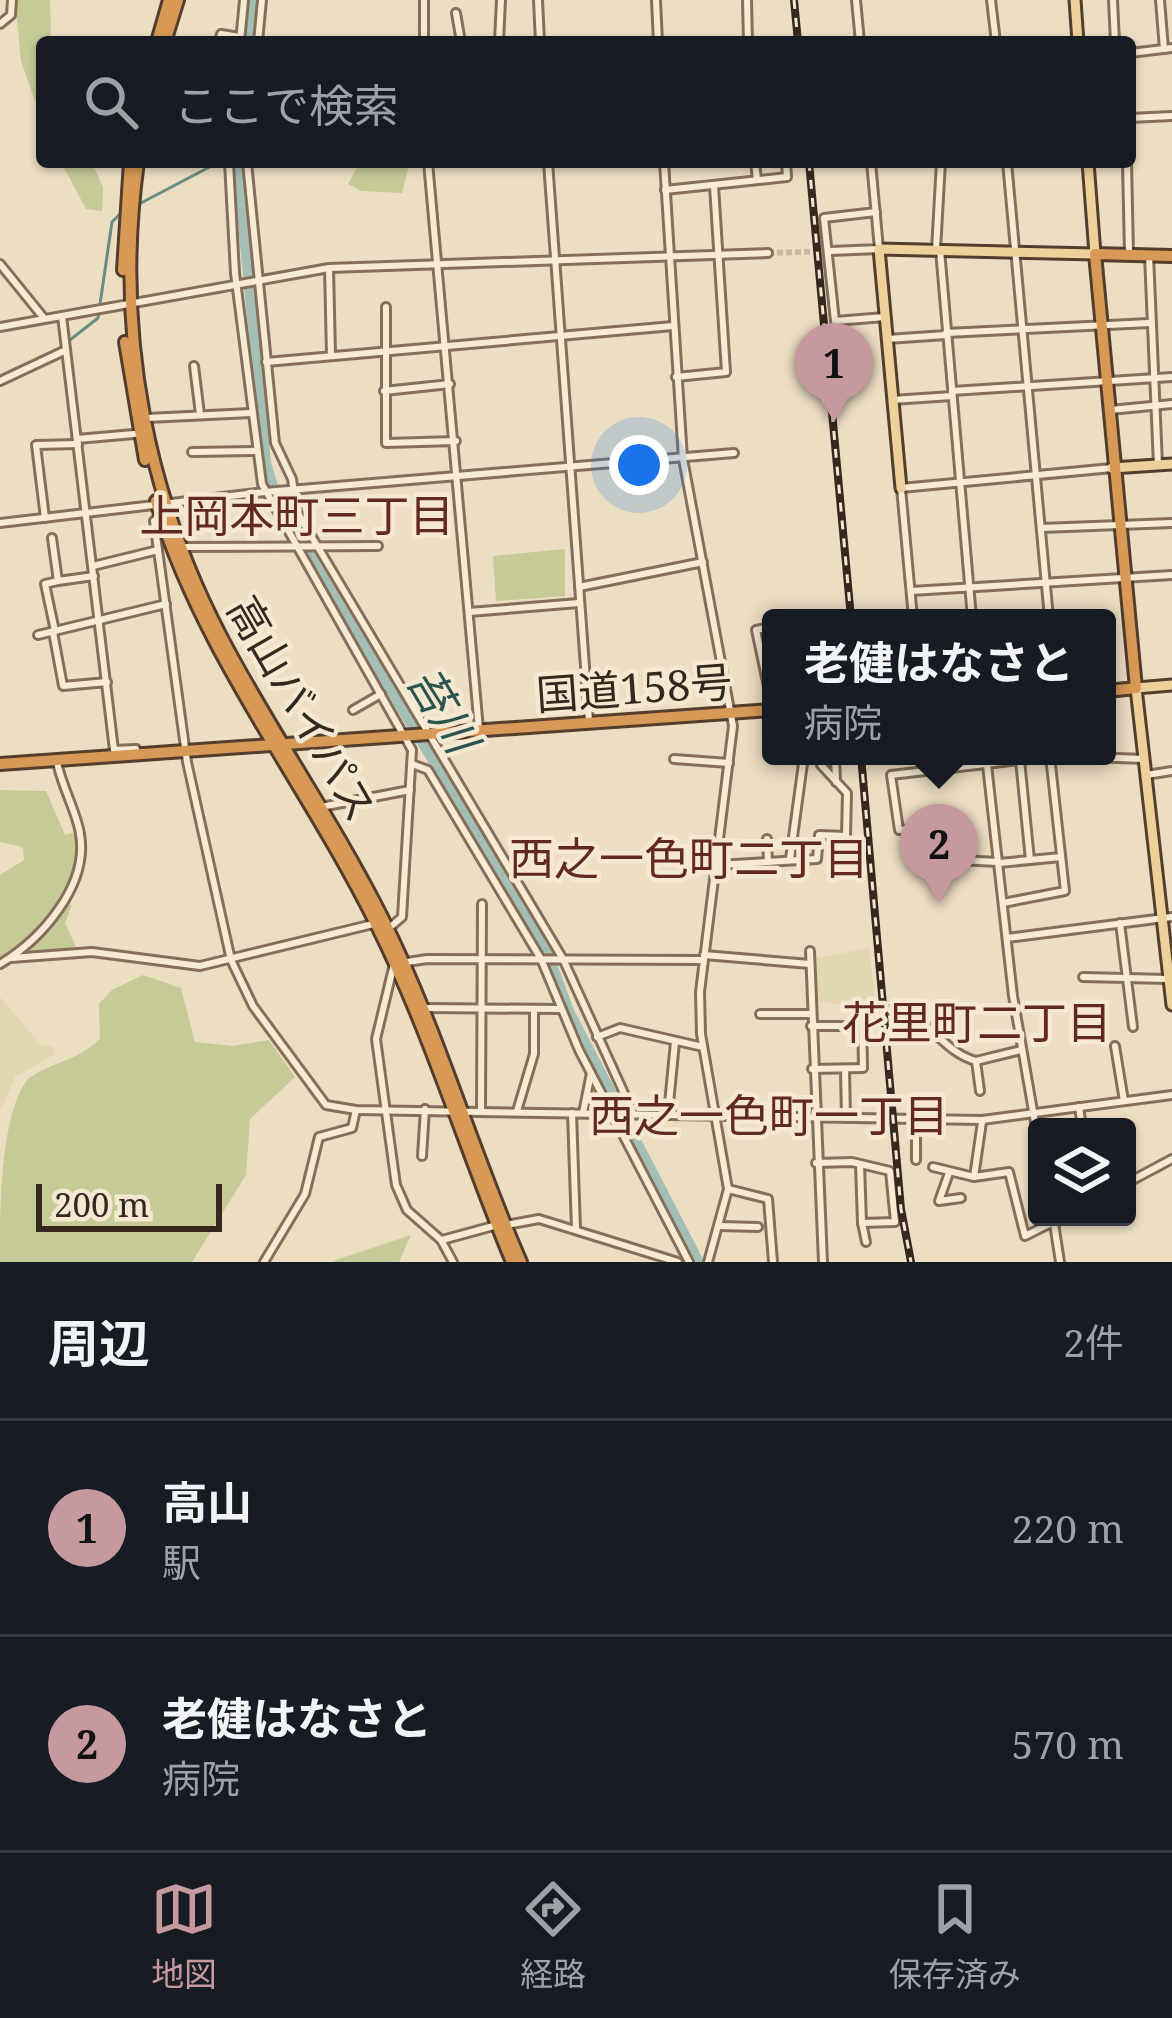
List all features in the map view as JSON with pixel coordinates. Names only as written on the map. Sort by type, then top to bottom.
[{"type":"highway","points":[[163,36],[174,0]]},
{"type":"highway","name":"高山バイパス","points":[[133,168],[126,306],[135,420],[161,508],[205,622],[322,807],[382,926],[517,1262]]},
{"type":"highway","points":[[1116,690],[1136,688],[1095,254],[1172,256]]},
{"type":"highway","name":"高山バイパス","points":[[126,306],[161,508],[231,656],[382,926]]},
{"type":"highway","name":"国道158号","points":[[0,764],[589,725],[762,707]]},
{"type":"highway","name":"高山バイパス","points":[[398,962],[421,1008],[456,1110]]},
{"type":"main road","points":[[1075,0],[1078,36]]},
{"type":"main road","points":[[901,488],[879,249],[1095,254],[1088,168]]},
{"type":"main road","points":[[1112,468],[1172,464]]},
{"type":"main road","points":[[1172,686],[1136,688],[1167,918],[1172,1004]]},
{"type":"street","points":[[0,24],[11,15],[12,0]]},
{"type":"street","points":[[240,36],[244,0]]},
{"type":"street","points":[[259,36],[262,0]]},
{"type":"street","points":[[424,0],[424,36]]},
{"type":"street","points":[[499,36],[501,0]]},
{"type":"street","points":[[538,0],[540,36]]},
{"type":"street","points":[[656,0],[658,36]]},
{"type":"street","points":[[747,0],[748,36]]},
{"type":"street","points":[[856,0],[859,36]]},
{"type":"street","points":[[991,0],[995,36]]},
{"type":"street","points":[[1112,0],[1115,36]]},
{"type":"street","points":[[1136,52],[1168,48],[1160,0]]},
{"type":"street","points":[[456,13],[459,36]]},
{"type":"street","points":[[1162,20],[1172,19]]},
{"type":"street","points":[[1136,118],[1172,116]]},
{"type":"street","points":[[11,958],[92,952],[200,966],[382,926],[402,917],[412,764],[408,738],[295,547],[267,492],[254,451],[229,168]]},
{"type":"street","points":[[248,168],[277,455],[297,512],[562,959],[632,1113]]},
{"type":"street","points":[[429,168],[460,478],[479,732]]},
{"type":"street","points":[[548,168],[589,725]]},
{"type":"street","points":[[664,168],[683,459],[732,712],[704,957],[703,1047],[728,1189],[707,1262]]},
{"type":"street","points":[[756,168],[757,180]]},
{"type":"street","points":[[665,190],[787,177],[786,168]]},
{"type":"street","points":[[830,251],[879,249],[872,168]]},
{"type":"street","points":[[941,168],[938,250],[971,609]]},
{"type":"street","points":[[1008,168],[1048,609]]},
{"type":"street","points":[[1127,168],[1129,254]]},
{"type":"street","points":[[676,377],[726,372],[714,186]]},
{"type":"street","points":[[876,212],[824,218],[835,321],[885,317]]},
{"type":"street","points":[[0,327],[328,268],[768,254]]},
{"type":"street","points":[[1149,255],[1158,465]]},
{"type":"street","points":[[0,264],[44,319]]},
{"type":"street","points":[[328,268],[331,355]]},
{"type":"street","points":[[386,308],[386,443],[456,441]]},
{"type":"street","points":[[62,316],[114,750],[136,749],[137,757]]},
{"type":"street","points":[[887,339],[1022,327],[1149,323]]},
{"type":"street","points":[[266,362],[673,326]]},
{"type":"street","points":[[0,382],[66,346]]},
{"type":"street","points":[[194,366],[200,414]]},
{"type":"street","points":[[892,400],[1172,377]]},
{"type":"street","points":[[384,391],[450,384]]},
{"type":"street","points":[[1107,410],[1172,404]]},
{"type":"street","points":[[144,419],[251,413]]},
{"type":"street","points":[[44,518],[36,445],[134,434]]},
{"type":"street","points":[[192,452],[254,451]]},
{"type":"street","points":[[0,523],[161,508],[267,492],[734,453]]},
{"type":"street","points":[[913,609],[901,488],[1112,468]]},
{"type":"street","points":[[161,508],[154,521],[187,753],[231,960],[253,1006],[316,1099],[356,1110],[982,1120],[1172,1095]]},
{"type":"street","points":[[1041,528],[1172,523]]},
{"type":"street","points":[[52,538],[58,581]]},
{"type":"street","points":[[181,548],[378,546]]},
{"type":"street","points":[[106,682],[63,686],[45,584],[158,550]]},
{"type":"street","points":[[579,586],[703,562]]},
{"type":"street","points":[[911,591],[1123,574],[1172,575]]},
{"type":"street","points":[[469,612],[580,603]]},
{"type":"street","points":[[38,635],[166,604]]},
{"type":"street","points":[[762,629],[756,630],[762,660]]},
{"type":"street","points":[[353,710],[381,694]]},
{"type":"street","points":[[1116,758],[1144,759]]},
{"type":"street","points":[[674,759],[729,763]]},
{"type":"street","points":[[0,964],[40,931],[78,879],[81,838],[65,800],[57,762]]},
{"type":"street","points":[[412,764],[428,770],[542,959],[591,1073],[616,1113],[689,1262]]},
{"type":"street","points":[[790,860],[806,765]]},
{"type":"street","points":[[717,865],[817,859],[819,836],[846,836],[847,793],[820,765]]},
{"type":"street","points":[[836,765],[836,782]]},
{"type":"street","points":[[928,765],[928,771]]},
{"type":"street","points":[[960,765],[891,776],[899,830],[938,828],[939,859],[998,863],[1061,857]]},
{"type":"street","points":[[988,765],[1021,1050],[1034,1118]]},
{"type":"street","points":[[1021,765],[1030,860]]},
{"type":"street","points":[[1003,903],[1065,891],[1053,765]]},
{"type":"street","points":[[1146,775],[1172,771]]},
{"type":"street","points":[[322,807],[410,790]]},
{"type":"street","points":[[767,839],[768,862]]},
{"type":"street","points":[[481,1111],[482,904]]},
{"type":"street","points":[[1007,938],[1167,918]]},
{"type":"street","points":[[1120,923],[1133,1027]]},
{"type":"street","points":[[810,951],[813,1118],[823,1262]]},
{"type":"street","points":[[453,1262],[441,1240],[399,1197],[376,1039],[398,962],[704,957],[810,964]]},
{"type":"street","points":[[1083,977],[1170,978]]},
{"type":"street","points":[[421,1008],[560,1009]]},
{"type":"street","points":[[517,1112],[534,1054],[534,1009]]},
{"type":"street","points":[[890,1010],[932,1027],[955,1053],[976,1061],[1021,1050]]},
{"type":"street","points":[[812,1069],[863,1068],[862,1012]]},
{"type":"street","points":[[760,1014],[811,1014]]},
{"type":"street","points":[[811,1026],[843,1026]]},
{"type":"street","points":[[597,1038],[620,1028],[703,1047]]},
{"type":"street","points":[[668,1114],[675,1042]]},
{"type":"street","points":[[1115,1046],[1124,1101]]},
{"type":"street","points":[[976,1061],[980,1090]]},
{"type":"street","points":[[845,1069],[846,1118]]},
{"type":"street","points":[[583,1113],[585,1079],[591,1073]]},
{"type":"street","points":[[1079,1106],[1081,1118]]},
{"type":"street","points":[[422,1156],[425,1109]]},
{"type":"street","points":[[264,1262],[305,1194],[319,1137],[352,1128],[356,1110]]},
{"type":"street","points":[[572,1113],[576,1230]]},
{"type":"street","points":[[916,1120],[916,1160]]},
{"type":"street","points":[[974,1178],[982,1120]]},
{"type":"street","points":[[1136,1178],[1172,1159]]},
{"type":"street","points":[[816,1163],[860,1164],[890,1171],[895,1222],[862,1223]]},
{"type":"street","points":[[860,1164],[866,1242]]},
{"type":"street","points":[[933,1167],[974,1178],[1009,1172],[1025,1236],[1042,1226]]},
{"type":"street","points":[[949,1173],[939,1201],[961,1198]]},
{"type":"street","points":[[728,1189],[769,1199],[773,1262]]},
{"type":"street","points":[[441,1240],[536,1219],[679,1262]]},
{"type":"street","points":[[721,1226],[758,1227]]},
{"type":"street","points":[[1054,1226],[1060,1262]]},
{"type":"shaded area","points":[[869,948],[876,1009],[817,1001],[817,958]]},
{"type":"shaded area","points":[[0,997],[41,1045],[52,1046],[55,1054],[15,1077],[0,1111]]},
{"type":"green space","points":[[15,0],[50,0],[51,36],[36,36],[36,104],[21,61]]},
{"type":"green space","points":[[64,168],[95,168],[103,188],[102,211],[86,209]]},
{"type":"green space","points":[[357,168],[408,168],[402,193],[361,191],[348,184]]},
{"type":"green space","points":[[565,549],[565,596],[496,601],[493,556]]},
{"type":"green space","points":[[0,790],[46,791],[65,835],[76,832],[77,851],[74,870],[57,905],[0,960],[0,875],[24,860],[23,847],[0,842]]},
{"type":"green space","points":[[65,902],[72,905],[65,923],[77,949],[26,955]]},
{"type":"green space","points":[[143,975],[181,988],[195,1042],[233,1046],[269,1040],[295,1077],[250,1119],[246,1175],[192,1262],[0,1262],[3,1165],[18,1096],[27,1080],[93,1045],[100,1038],[99,1004],[112,990]]},
{"type":"green space","points":[[411,1235],[399,1262],[333,1262],[336,1260]]},
{"type":"waterway","name":"苔川","points":[[249,36],[252,0]]},
{"type":"waterway","points":[[141,203],[208,168]]},
{"type":"waterway","name":"苔川","points":[[238,168],[266,463],[278,502],[547,951],[569,1011],[699,1262]]},
{"type":"waterway","points":[[56,351],[98,318],[112,222],[121,213]]},
{"type":"tunnel","points":[[768,253],[830,251]]},
{"type":"railway","points":[[794,0],[797,36]]},
{"type":"railway","points":[[810,168],[850,609]]},
{"type":"railway","points":[[862,765],[901,1209],[911,1262]]},
{"type":"place","name":"高山","points":[[834,422]]},
{"type":"place","name":"老健はなさと","points":[[939,903]]},
{"type":"district","name":"上岡本町三丁目","points":[[297,514]]},
{"type":"district","name":"西之一色町二丁目","points":[[689,857]]},
{"type":"district","name":"花里町二丁目","points":[[977,1021]]},
{"type":"district","name":"西之一色町一丁目","points":[[769,1114]]}]
